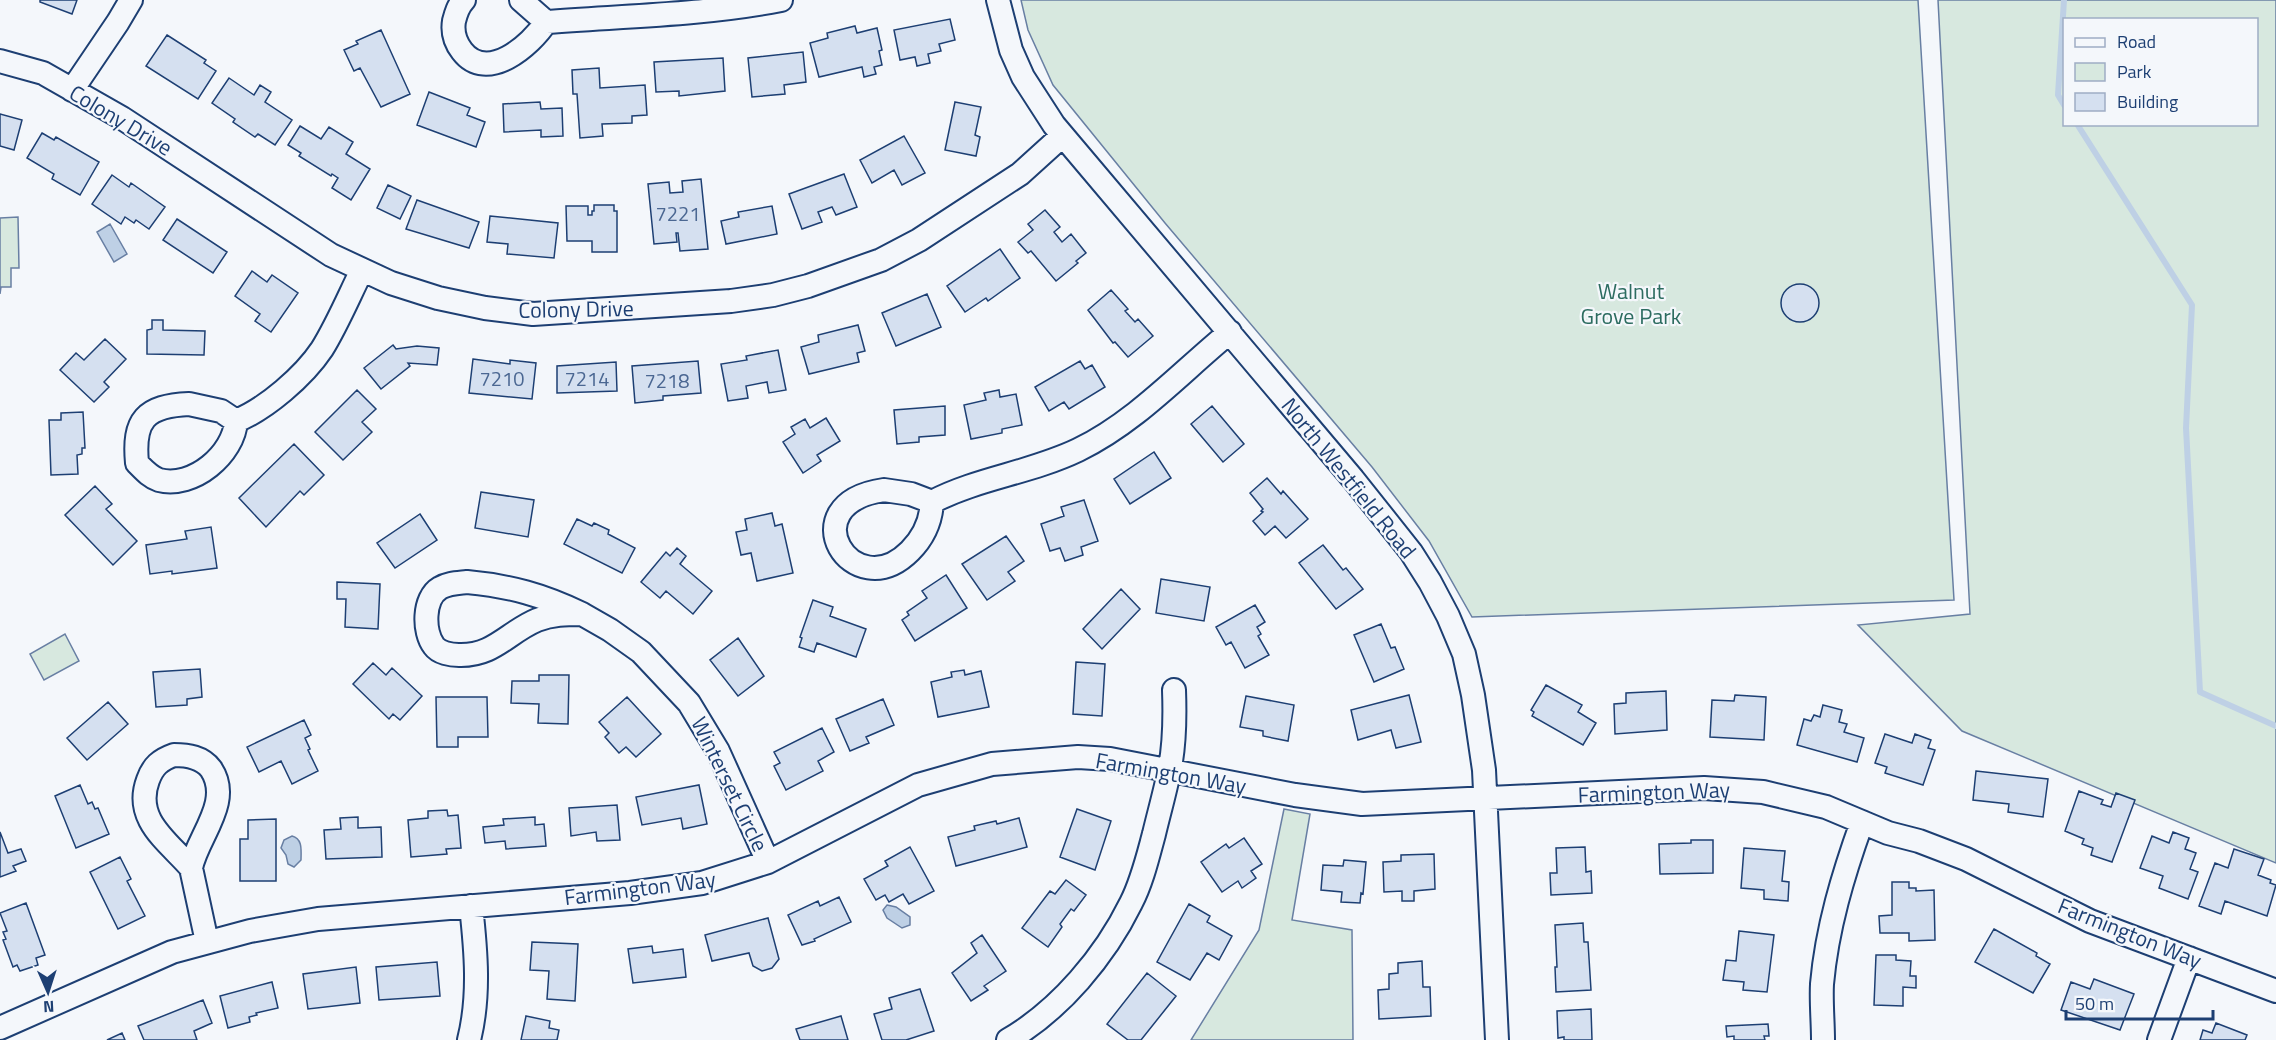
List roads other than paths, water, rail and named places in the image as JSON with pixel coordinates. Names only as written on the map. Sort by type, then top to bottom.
[{"type":"street","points":[[72,90],[131,0]]},
{"type":"street","points":[[464,0],[456,12],[453,28],[455,42],[464,55],[474,61],[486,63],[500,61],[519,53],[546,22]]},
{"type":"street","points":[[521,0],[546,22],[686,12],[781,0]]},
{"type":"street","name":"North Westfield Road","points":[[998,0],[1011,50],[1023,77],[1062,136],[1353,479],[1411,552],[1448,616],[1464,654],[1475,705],[1484,770],[1497,1040]]},
{"type":"street","name":"Colony Drive","points":[[0,61],[43,73],[122,118],[331,255],[362,270],[391,283],[438,298],[485,308],[533,314],[731,301],[773,295],[808,286],[881,260],[919,240],[1020,174],[1062,136]]},
{"type":"street","points":[[236,421],[260,409],[311,363],[322,348],[362,270]]},
{"type":"street","points":[[932,502],[954,490],[1037,467],[1078,450],[1108,434],[1230,332]]},
{"type":"street","name":"Winterset Circle","points":[[582,614],[550,615],[521,628],[492,649],[475,654],[458,655],[441,652],[433,645],[426,616],[428,603],[439,588],[452,583],[467,582],[495,585],[532,592],[582,614],[641,652],[688,703],[718,751],[768,862]]},
{"type":"street","points":[[1008,1040],[1042,1016],[1070,989],[1106,947],[1132,902],[1148,856],[1170,770],[1174,690]]},
{"type":"street","points":[[191,868],[169,848],[153,827],[144,804],[144,793],[153,768],[162,759],[174,755],[197,758],[208,766],[217,780],[217,803],[191,868],[207,942]]},
{"type":"street","name":"Farmington Way","points":[[0,1028],[172,952],[207,942],[269,927],[318,919],[679,887],[724,877],[768,862],[918,786],[992,764],[1078,757],[1110,759],[1295,795],[1362,804],[1704,788],[1736,789],[1793,798],[1826,807],[1888,833],[1919,841],[1966,859],[2090,921],[2276,991]]},
{"type":"street","points":[[1823,1040],[1822,986],[1837,896],[1862,822]]},
{"type":"street","points":[[469,1040],[476,1000],[475,943],[471,906]]},
{"type":"street","points":[[2159,1040],[2189,958]]},
{"type":"water","points":[[110,224],[127,254],[114,262],[97,232]]},
{"type":"water","points":[[292,836],[300,842],[301,849],[301,860],[294,867],[288,864],[281,848],[284,840]]},
{"type":"water","points":[[887,905],[896,907],[910,917],[910,925],[902,928],[887,918],[883,910]]},
{"type":"waterway","points":[[2063,103],[2058,95],[2064,0]]},
{"type":"waterway","points":[[2078,126],[2192,305],[2186,428],[2200,692],[2276,726]]},
{"type":"park label","name":"Walnut Grove Park","points":[[1631,304]]}]
